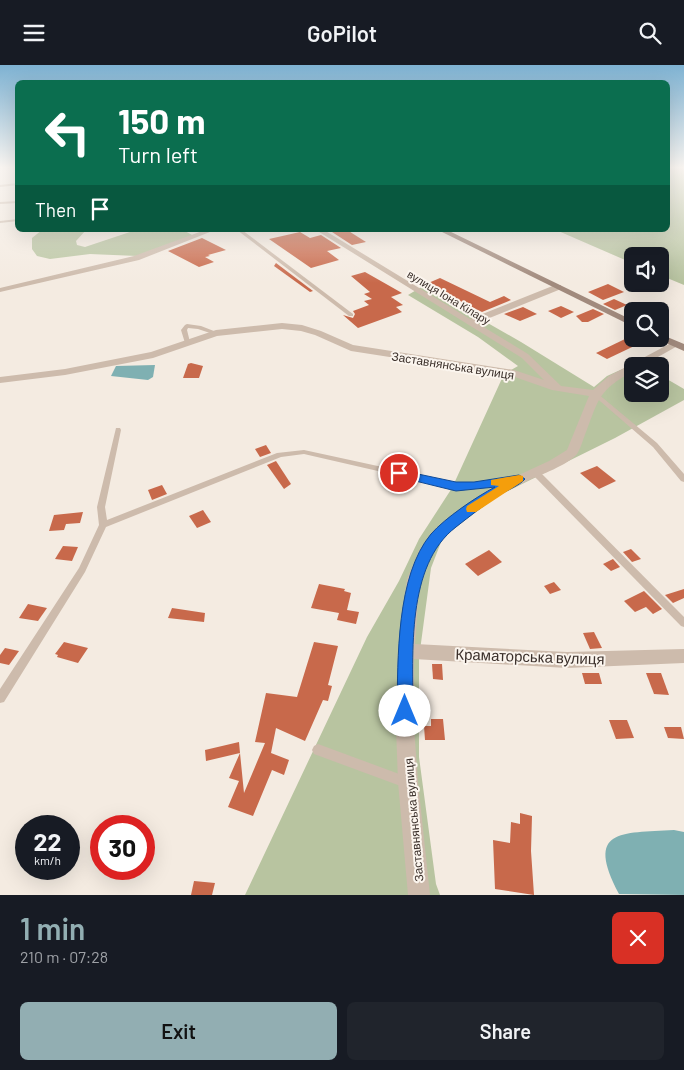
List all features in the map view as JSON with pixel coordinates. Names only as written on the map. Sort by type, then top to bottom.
[{"type":"street","points":[[0,290],[136,258],[207,232]]},
{"type":"street","name":"вулиця Іона Кілару","points":[[321,232],[525,356],[547,379],[562,390]]},
{"type":"street","points":[[445,232],[624,319]]},
{"type":"street","points":[[470,322],[558,287]]},
{"type":"street","name":"Заставнянська вулиця","points":[[1,382],[154,355],[216,333],[265,327],[302,328],[352,349],[514,373],[562,390],[595,394],[572,452],[496,491],[449,525],[436,537],[424,555],[414,579],[406,651],[405,727],[408,783],[419,895]]},
{"type":"street","points":[[656,357],[680,346]]},
{"type":"street","points":[[595,394],[613,378],[624,372]]},
{"type":"street","name":"Краматорська вулиця","points":[[406,651],[567,660],[684,656]]},
{"type":"lane","points":[[0,222],[15,220]]},
{"type":"lane","points":[[242,232],[351,315]]},
{"type":"lane","points":[[187,342],[184,330],[187,326],[199,327],[216,333]]},
{"type":"lane","points":[[595,394],[655,445],[684,479]]},
{"type":"lane","points":[[0,698],[82,570],[103,525],[101,507],[118,430]]},
{"type":"lane","points":[[103,525],[280,455],[304,452],[456,487],[519,479]]},
{"type":"lane","points":[[535,472],[684,623]]},
{"type":"lane","points":[[318,750],[408,783]]},
{"type":"green space","points":[[670,206],[684,206],[684,285],[669,279],[669,247],[624,247],[624,260],[561,232],[670,232]]},
{"type":"green space","points":[[40,232],[84,232],[76,241],[77,245],[85,247],[130,232],[187,232],[194,236],[137,256],[90,254],[50,259],[37,256],[32,249],[32,238]]},
{"type":"green space","points":[[423,286],[521,342],[594,387],[607,376],[624,368],[624,402],[669,402],[669,380],[684,389],[684,400],[615,438],[496,497],[443,537],[431,568],[419,658],[419,757],[436,884],[440,895],[245,895],[367,637],[399,581],[419,539],[452,488],[504,374],[518,366],[478,337],[408,295]]},
{"type":"water","points":[[155,365],[153,377],[148,380],[111,376],[116,366]]},
{"type":"water","points":[[674,830],[684,832],[684,895],[619,894],[609,873],[606,857],[607,846],[614,839],[624,834]]},
{"type":"building","points":[[300,232],[310,238],[321,235],[341,248],[327,251],[339,260],[311,268],[269,239]]},
{"type":"building","points":[[332,232],[350,232],[366,242],[352,245]]},
{"type":"building","points":[[202,238],[226,250],[205,257],[214,262],[199,267],[168,251]]},
{"type":"building","points":[[276,263],[313,291],[310,292],[274,266]]},
{"type":"building","points":[[365,272],[402,293],[391,297],[403,305],[396,307],[402,312],[358,328],[343,315],[353,318],[355,314],[353,311],[369,305],[364,301],[372,299],[364,294],[370,292],[351,276]]},
{"type":"building","points":[[440,278],[490,302],[504,296],[511,300],[482,312],[426,284]]},
{"type":"building","points":[[608,284],[624,292],[603,300],[588,292]]},
{"type":"building","points":[[614,299],[624,304],[624,306],[615,310],[603,304]]},
{"type":"building","points":[[561,306],[574,312],[561,318],[548,311]]},
{"type":"building","points":[[523,307],[537,314],[520,321],[504,314]]},
{"type":"building","points":[[593,309],[604,314],[588,322],[582,322],[576,316]]},
{"type":"building","points":[[624,339],[624,347],[632,347],[607,359],[596,353]]},
{"type":"building","points":[[188,364],[203,366],[199,378],[183,378]]},
{"type":"building","points":[[266,445],[271,453],[260,457],[255,449]]},
{"type":"building","points":[[276,461],[291,484],[284,489],[267,465]]},
{"type":"building","points":[[597,466],[616,481],[599,489],[580,473]]},
{"type":"building","points":[[162,485],[167,494],[152,500],[148,490]]},
{"type":"building","points":[[203,510],[211,522],[197,528],[189,516]]},
{"type":"building","points":[[83,512],[80,523],[66,524],[64,530],[49,531],[54,515]]},
{"type":"building","points":[[63,546],[78,547],[72,561],[55,559]]},
{"type":"building","points":[[631,549],[641,559],[632,562],[623,552]]},
{"type":"building","points":[[489,550],[502,562],[478,576],[465,564]]},
{"type":"building","points":[[613,559],[620,567],[611,571],[603,564]]},
{"type":"building","points":[[554,582],[561,590],[550,594],[544,586]]},
{"type":"building","points":[[319,584],[345,589],[344,591],[351,593],[347,610],[359,612],[356,624],[337,620],[339,613],[311,608]]},
{"type":"building","points":[[684,589],[684,598],[673,603],[665,595]]},
{"type":"building","points":[[644,591],[662,609],[653,614],[646,607],[635,612],[624,601]]},
{"type":"building","points":[[28,604],[47,608],[38,621],[19,618]]},
{"type":"building","points":[[172,608],[205,613],[204,622],[168,618]]},
{"type":"building","points":[[594,632],[602,648],[590,649],[583,633]]},
{"type":"building","points":[[64,642],[88,648],[78,663],[57,657],[58,655],[55,654]]},
{"type":"building","points":[[314,642],[338,646],[328,685],[332,686],[328,701],[323,700],[305,741],[276,728],[271,753],[289,760],[284,775],[272,770],[253,816],[228,807],[239,781],[229,778],[240,753],[244,793],[265,743],[255,742],[266,693],[297,697]]},
{"type":"building","points":[[5,648],[19,651],[9,665],[0,663],[0,655]]},
{"type":"building","points":[[432,664],[442,664],[443,680],[433,679]]},
{"type":"building","points":[[582,673],[599,673],[602,684],[585,684]]},
{"type":"building","points":[[646,673],[661,673],[669,695],[654,694]]},
{"type":"building","points":[[431,719],[443,719],[445,740],[425,740],[424,726],[431,726]]},
{"type":"building","points":[[609,720],[627,720],[634,738],[616,739]]},
{"type":"building","points":[[664,727],[681,727],[684,739],[668,738]]},
{"type":"building","points":[[239,742],[240,753],[206,761],[205,750]]},
{"type":"building","points":[[520,813],[532,816],[531,851],[534,895],[495,889],[493,840],[510,843],[511,822],[520,824]]},
{"type":"building","points":[[194,881],[215,883],[212,895],[191,895]]},
{"type":"slow traffic","points":[[471,509],[496,491],[519,479],[495,483]]},
{"type":"route","points":[[399,473],[456,487],[519,479],[496,491],[449,525],[436,537],[424,555],[414,579],[406,651],[405,711]]}]
